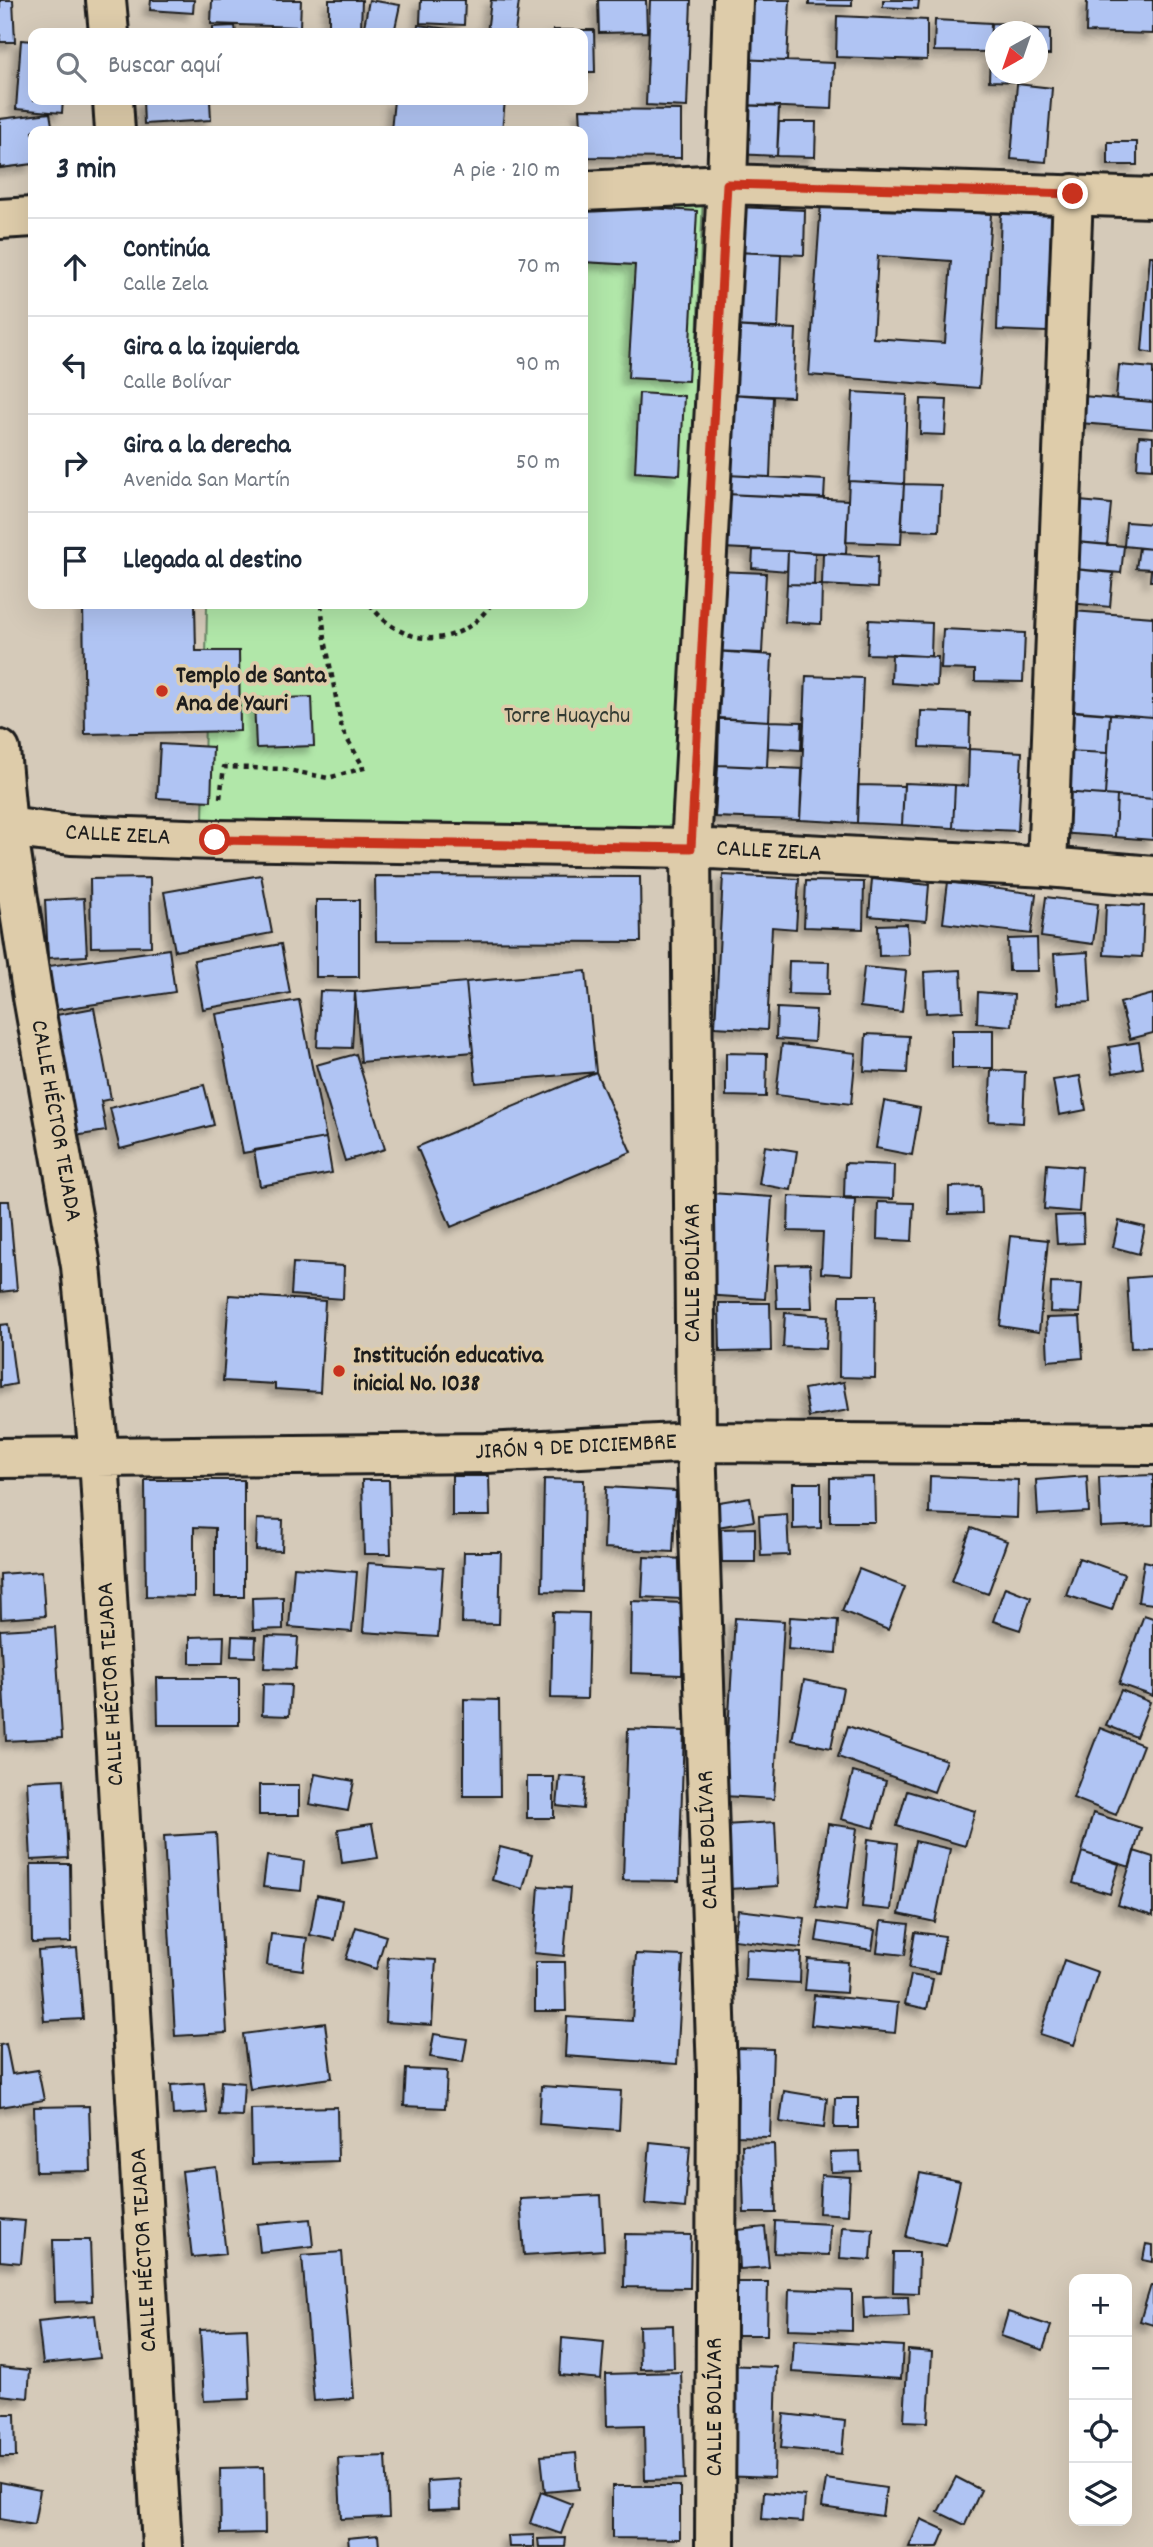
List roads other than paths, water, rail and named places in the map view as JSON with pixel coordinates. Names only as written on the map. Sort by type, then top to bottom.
[{"type":"street","points":[[106,0],[109,28]]},
{"type":"street","name":"CALLE BOLÍVAR","points":[[715,2547],[717,2076],[696,1442],[691,848],[727,184],[733,0]]},
{"type":"street","points":[[113,105],[115,126]]},
{"type":"street","points":[[588,191],[727,184],[1153,198]]},
{"type":"street","points":[[1047,867],[1073,194]]},
{"type":"street","points":[[0,219],[28,217]]},
{"type":"street","name":"CALLE HÉCTOR TEJADA","points":[[0,760],[7,827],[33,997],[80,1266],[99,1457],[162,2547]]},
{"type":"street","name":"CALLE ZELA","points":[[7,827],[71,835],[215,840],[691,848],[1047,867],[1153,876]]},
{"type":"street","name":"JIRÓN 9 DE DICIEMBRE","points":[[0,1458],[486,1453],[696,1442],[1153,1445]]},
{"type":"place","name":"Templo de Santa Ana de Yauri","points":[[162,691]]},
{"type":"place","name":"Institución educativa inicial No. 1038","points":[[339,1371]]},
{"type":"park label","name":"Torre Huaychu","points":[[567,717]]}]
